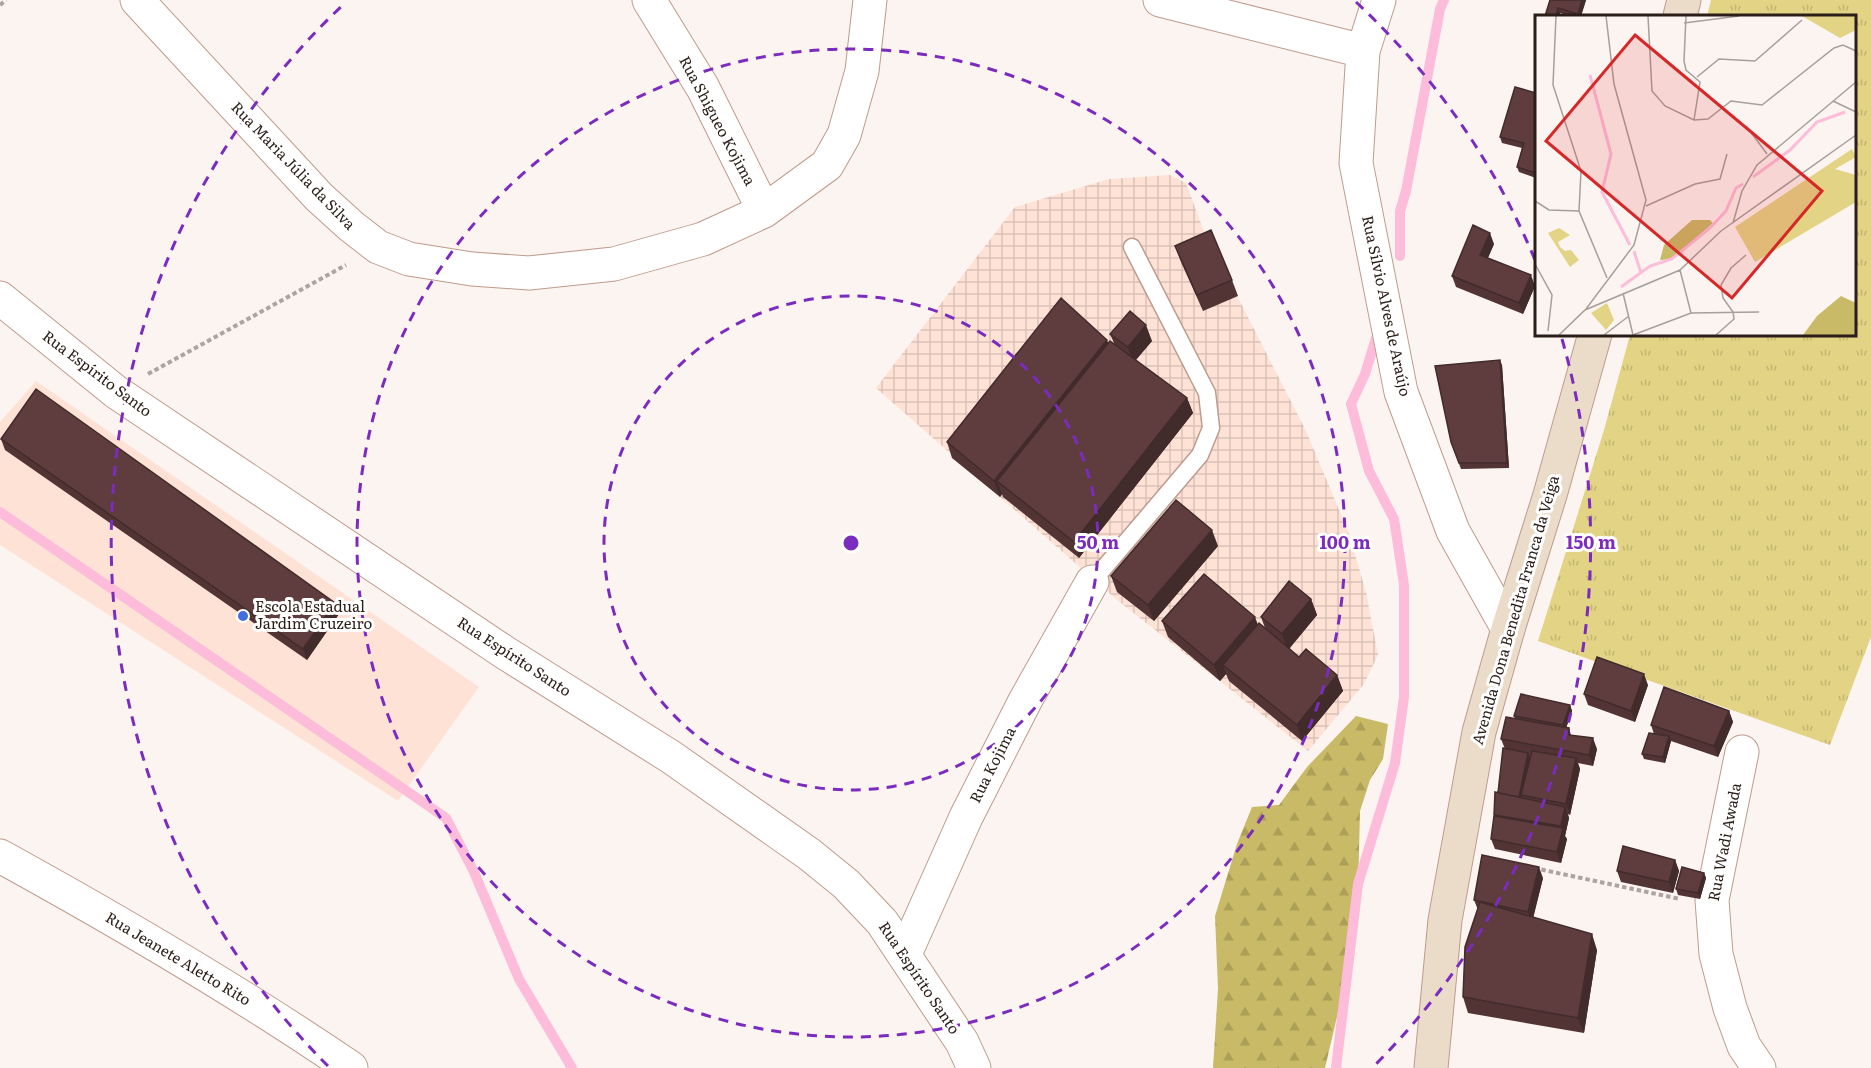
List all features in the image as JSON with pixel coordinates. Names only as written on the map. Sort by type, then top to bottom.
[{"type":"main road","points":[[1680,15],[1684,0]]},
{"type":"main road","name":"Avenida Dona Benedita Franca da Veiga","points":[[1431,1068],[1444,931],[1479,732],[1550,495],[1594,336]]},
{"type":"street","name":"Rua Maria Júlia da Silva","points":[[137,0],[311,188],[378,248],[409,259],[472,269],[529,273],[614,264],[703,239],[764,211],[826,165],[844,135],[862,71],[870,0]]},
{"type":"street","name":"Rua Shigueo Kojima","points":[[649,0],[703,88],[764,211]]},
{"type":"street","points":[[1160,0],[1363,51]]},
{"type":"street","name":"Rua Sílvio Alves de Araújo","points":[[1378,0],[1363,51],[1356,163],[1401,392],[1453,531],[1508,629]]},
{"type":"street","name":"Rua Espírito Santo","points":[[0,298],[116,392],[504,652],[671,757],[771,826],[846,884],[882,922],[905,954],[962,1042],[974,1068]]},
{"type":"street","name":"Rua Kojima","points":[[905,954],[966,818],[1024,701],[1092,582]]},
{"type":"street","name":"Rua Wadi Awada","points":[[1742,752],[1712,906],[1716,954],[1730,1008],[1744,1046],[1759,1068]]},
{"type":"street","name":"Rua Jeanete Aletto Rito","points":[[0,856],[82,901],[284,1022],[351,1068]]},
{"type":"lane","points":[[1092,582],[1200,455],[1211,428],[1207,393],[1132,247]]},
{"type":"path","points":[[0,5],[6,0]]},
{"type":"path","points":[[116,392],[378,248]]},
{"type":"path","points":[[1527,866],[1712,906]]},
{"type":"shaded area","points":[[1170,175],[1186,183],[1203,229],[1306,431],[1348,531],[1366,592],[1378,655],[1364,684],[1308,751],[1116,599],[876,388],[1015,207],[1109,179]]},
{"type":"shaded area","name":"Escola Estadual Jardim Cruzeiro","points":[[36,381],[479,687],[398,801],[0,545],[0,422]]},
{"type":"green space","points":[[1711,0],[1871,0],[1871,637],[1830,745],[1538,641],[1604,430],[1630,336],[1856,336],[1856,15],[1707,15]]},
{"type":"green space","points":[[1356,716],[1388,724],[1383,759],[1370,780],[1360,811],[1357,931],[1325,1068],[1213,1068],[1218,989],[1215,916],[1237,844],[1252,807],[1279,805],[1307,767]]},
{"type":"building","points":[[1550,0],[1582,0],[1578,14],[1558,8],[1556,15],[1545,15]]},
{"type":"building","points":[[1515,87],[1535,93],[1535,173],[1517,167],[1524,143],[1500,137]]},
{"type":"building","points":[[1473,225],[1490,233],[1480,255],[1531,275],[1519,303],[1452,276]]},
{"type":"building","points":[[1211,230],[1232,280],[1197,295],[1175,246]]},
{"type":"building","points":[[1061,298],[1107,340],[994,481],[947,442]]},
{"type":"building","points":[[1130,311],[1146,325],[1128,347],[1110,334]]},
{"type":"building","points":[[1110,341],[1187,398],[1074,542],[997,481]]},
{"type":"building","points":[[1500,360],[1507,463],[1459,463],[1451,442],[1435,366]]},
{"type":"building","points":[[36,389],[335,603],[303,649],[1,439]]},
{"type":"building","points":[[1176,500],[1212,530],[1148,605],[1111,576]]},
{"type":"building","points":[[1204,574],[1255,617],[1214,665],[1162,621]]},
{"type":"building","points":[[1289,581],[1311,599],[1282,634],[1261,617]]},
{"type":"building","points":[[1259,623],[1299,657],[1306,649],[1337,675],[1297,725],[1223,665]]},
{"type":"building","points":[[1597,657],[1644,674],[1631,711],[1584,694]]},
{"type":"building","points":[[1664,687],[1729,711],[1714,746],[1651,725]]},
{"type":"building","points":[[1521,694],[1570,705],[1563,725],[1514,716]]},
{"type":"building","points":[[1506,717],[1569,728],[1569,735],[1593,738],[1589,755],[1501,739]]},
{"type":"building","points":[[1649,733],[1669,736],[1663,757],[1642,754]]},
{"type":"building","points":[[1503,748],[1528,753],[1519,797],[1498,793]]},
{"type":"building","points":[[1532,751],[1576,758],[1566,804],[1521,795]]},
{"type":"building","points":[[1495,792],[1565,807],[1561,826],[1494,815]]},
{"type":"building","points":[[1494,816],[1563,828],[1557,852],[1491,839]]},
{"type":"building","points":[[1623,846],[1675,860],[1669,882],[1617,871]]},
{"type":"building","points":[[1482,855],[1539,867],[1528,912],[1474,900]]},
{"type":"building","points":[[1682,867],[1704,873],[1698,893],[1676,889]]},
{"type":"building","points":[[1480,902],[1592,934],[1578,1018],[1463,997],[1465,947]]},
{"type":"waterway","points":[[1400,256],[1400,211],[1406,191],[1440,9],[1444,0]]},
{"type":"waterway","points":[[1336,1068],[1358,884],[1395,763],[1404,697],[1404,585],[1394,519],[1369,471],[1351,404],[1365,374],[1376,338]]},
{"type":"waterway","points":[[0,512],[446,818],[474,872],[519,979],[572,1068]]},
{"type":"place","name":"Escola Estadual Jardim Cruzeiro","points":[[243,616]]}]
